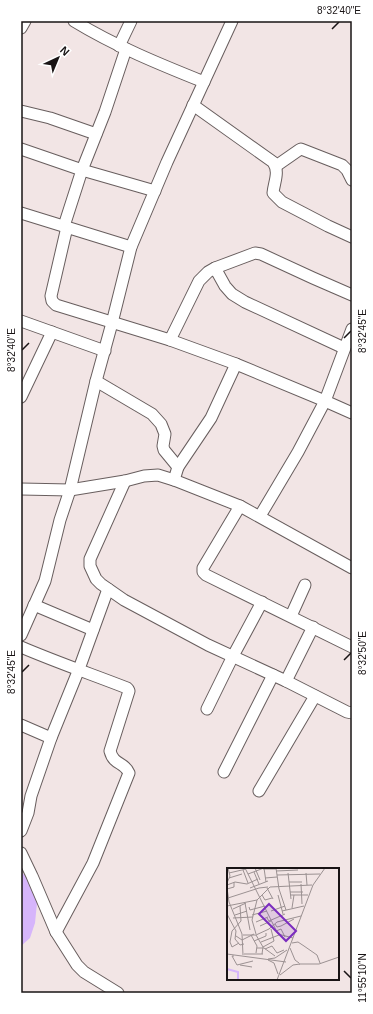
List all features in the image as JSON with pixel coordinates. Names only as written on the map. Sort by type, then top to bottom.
[{"type":"street","points":[[21,28],[25,21]]},
{"type":"street","points":[[74,21],[123,48],[204,82]]},
{"type":"street","points":[[131,21],[105,112],[82,170],[66,227],[51,296],[52,301],[56,305],[170,340],[236,364],[352,413]]},
{"type":"street","points":[[21,635],[45,581],[60,520],[70,490],[96,381],[131,247],[154,191],[232,21]]},
{"type":"street","points":[[193,105],[274,162],[277,171],[273,193],[282,202],[352,237]]},
{"type":"street","points":[[21,111],[50,118],[96,134]]},
{"type":"street","points":[[21,149],[82,170],[154,191]]},
{"type":"street","points":[[276,166],[301,149],[342,166],[347,170],[352,180]]},
{"type":"street","points":[[21,213],[131,247]]},
{"type":"street","points":[[170,340],[199,281],[214,268],[255,253],[261,254],[352,295]]},
{"type":"street","points":[[214,268],[224,286],[232,294],[245,302],[344,348]]},
{"type":"street","points":[[21,321],[105,351]]},
{"type":"street","points":[[260,516],[298,452],[325,401],[352,329]]},
{"type":"street","points":[[21,397],[52,332]]},
{"type":"street","points":[[174,480],[178,467],[211,418],[236,364]]},
{"type":"street","points":[[96,381],[152,414],[161,424],[165,434],[163,446],[164,450],[178,467]]},
{"type":"street","points":[[22,490],[70,490],[125,481],[144,476],[158,475],[240,506],[352,568]]},
{"type":"street","points":[[125,481],[90,559],[90,566],[96,579],[124,600],[181,631],[347,712],[352,712]]},
{"type":"street","points":[[240,506],[202,568],[203,572],[206,575],[352,647]]},
{"type":"street","points":[[291,616],[305,585]]},
{"type":"street","points":[[21,831],[28,813],[31,796],[51,738],[79,669],[108,589]]},
{"type":"street","points":[[207,709],[232,656],[262,602]]},
{"type":"street","points":[[34,605],[93,630]]},
{"type":"street","points":[[286,681],[313,627]]},
{"type":"street","points":[[21,646],[127,688],[129,691],[110,751],[114,761],[125,767],[128,773],[94,863],[56,932]]},
{"type":"street","points":[[224,772],[273,675]]},
{"type":"street","points":[[259,790],[315,696]]},
{"type":"street","points":[[21,726],[51,738]]},
{"type":"street","points":[[21,853],[56,932],[77,965],[84,972],[118,993]]},
{"type":"shaded area","points":[[21,872],[29,879],[37,903],[35,923],[30,938],[21,946]]}]
